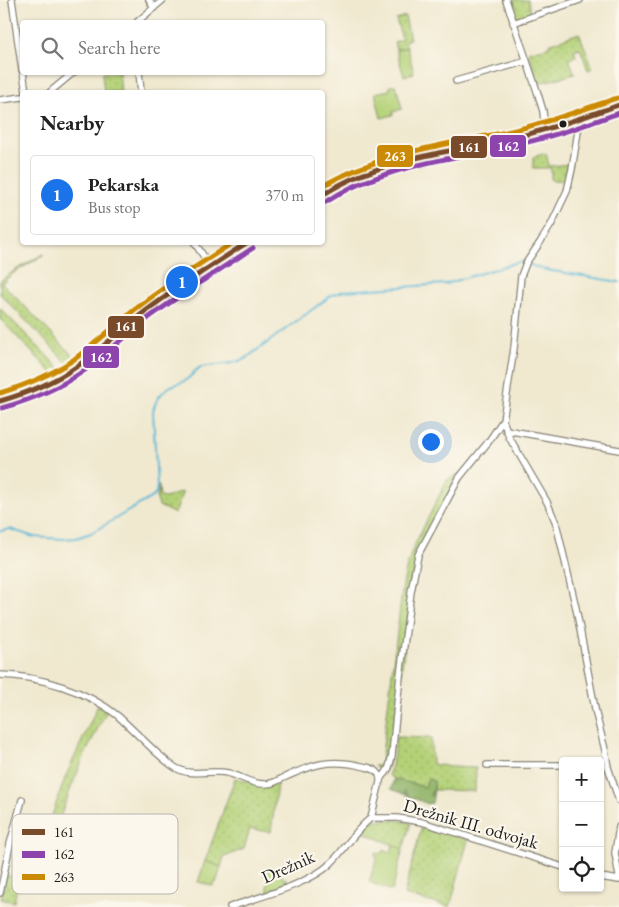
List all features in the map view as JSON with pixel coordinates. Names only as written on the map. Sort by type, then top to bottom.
[{"type":"main road","points":[[325,193],[358,176],[389,166],[545,130],[619,105]]},
{"type":"main road","points":[[0,401],[39,388],[65,374],[134,320],[244,245]]},
{"type":"street","points":[[12,0],[20,52]]},
{"type":"street","points":[[149,0],[154,8]]},
{"type":"street","points":[[139,20],[163,0]]},
{"type":"street","points":[[506,0],[528,61],[541,105],[545,130]]},
{"type":"street","points":[[513,23],[580,0]]},
{"type":"street","points":[[456,81],[528,61]]},
{"type":"street","points":[[24,75],[26,90]]},
{"type":"street","points":[[52,90],[70,75]]},
{"type":"street","points":[[139,75],[141,90]]},
{"type":"street","points":[[0,100],[20,98]]},
{"type":"street","points":[[380,778],[386,774],[390,767],[411,592],[418,556],[459,478],[489,441],[503,420],[514,348],[521,276],[526,263],[551,224],[566,191],[572,170],[580,119]]},
{"type":"street","points":[[196,245],[211,267]]},
{"type":"street","points":[[503,420],[506,430],[546,502],[556,524],[576,608],[608,767],[617,788],[619,801]]},
{"type":"street","points":[[506,430],[619,450]]},
{"type":"street","points":[[0,675],[17,676],[75,690],[83,694],[117,716],[171,765],[182,771],[226,773],[265,785],[313,765],[330,762],[355,764],[370,768],[377,771],[380,778],[371,818]]},
{"type":"street","points":[[487,766],[559,766]]},
{"type":"street","points":[[18,814],[22,800]]},
{"type":"street","name":"Drežnik","points":[[230,907],[294,885],[312,876],[331,864],[353,835],[371,818]]},
{"type":"street","name":"Drežnik III. odvojak","points":[[371,818],[396,818],[422,822],[559,866]]},
{"type":"street","points":[[619,827],[616,860],[619,876]]},
{"type":"street","points":[[0,893],[12,837]]},
{"type":"street","points":[[604,878],[619,880]]},
{"type":"green space","points":[[507,0],[528,0],[531,15],[516,20],[513,18]]},
{"type":"green space","points":[[405,16],[410,39],[405,41],[407,47],[396,50],[394,42],[402,39],[396,19]]},
{"type":"green space","points":[[579,33],[593,68],[588,70],[580,48],[574,50],[576,56],[569,59],[575,74],[539,83],[528,52],[550,46],[549,44]]},
{"type":"green space","points":[[407,47],[414,73],[404,76],[396,50]]},
{"type":"green space","points":[[102,75],[119,75],[121,90],[104,90]]},
{"type":"green space","points":[[396,85],[402,109],[393,112],[393,115],[381,118],[375,93],[390,90],[390,86]]},
{"type":"green space","points":[[546,153],[549,166],[571,164],[568,181],[551,180],[551,168],[533,168],[533,157]]},
{"type":"green space","points":[[43,254],[2,283],[77,360],[70,366],[0,294],[0,281]]},
{"type":"green space","points":[[0,308],[62,371],[54,375],[0,319]]},
{"type":"green space","points":[[460,473],[417,555],[390,755],[387,767],[383,772],[374,766],[378,766],[381,763],[406,569],[413,548],[447,480]]},
{"type":"green space","points":[[158,486],[160,497],[165,498],[182,492],[175,514],[159,506],[156,497]]},
{"type":"green space","points":[[98,705],[107,711],[88,749],[61,814],[52,814],[65,778]]},
{"type":"green space","points":[[396,737],[431,738],[432,764],[476,768],[475,791],[434,790],[434,781],[428,779],[425,787],[394,779],[388,775],[392,766]]},
{"type":"green space","points":[[235,778],[266,786],[277,784],[271,832],[250,829],[244,849],[224,857],[221,867],[205,861]]},
{"type":"green space","points":[[394,779],[425,787],[428,779],[434,781],[432,803],[428,804],[391,789]]},
{"type":"green space","points":[[375,820],[396,820],[411,823],[403,849],[360,831]]},
{"type":"green space","points":[[422,825],[468,840],[450,907],[404,895]]},
{"type":"green space","points":[[393,845],[403,849],[392,891],[369,882],[377,857],[375,855],[376,852],[382,854],[384,850],[391,852]]},
{"type":"green space","points":[[205,861],[221,867],[216,883],[214,882],[213,886],[198,882]]},
{"type":"green space","points":[[266,868],[280,870],[283,879],[286,878],[288,885],[268,892],[269,876],[264,875]]},
{"type":"green space","points":[[6,875],[12,877],[12,894],[16,894],[14,902],[1,899]]},
{"type":"waterway","points":[[177,284],[203,266],[201,261]]},
{"type":"waterway","points":[[0,531],[10,529],[34,537],[76,538],[91,533],[154,496],[157,486],[153,411],[162,393],[171,386],[186,380],[201,367],[232,363],[245,359],[332,295],[344,291],[445,284],[523,262]]},
{"type":"waterway","points":[[528,264],[541,269],[619,282]]},
{"type":"transit line","name":"263","points":[[325,184],[345,174],[391,157],[524,128],[617,98]]},
{"type":"transit line","name":"161","points":[[325,193],[361,175],[403,161],[526,135],[619,105]]},
{"type":"transit line","name":"162","points":[[326,202],[364,182],[405,168],[541,139],[619,113]]},
{"type":"transit line","name":"263","points":[[0,393],[38,379],[73,360],[153,296],[229,245]]},
{"type":"transit line","name":"161","points":[[0,401],[41,386],[70,371],[159,301],[243,245]]},
{"type":"transit line","name":"162","points":[[2,408],[44,393],[73,378],[100,359],[151,316],[253,248]]},
{"type":"place","name":"Pekarska","points":[[182,282]]}]
